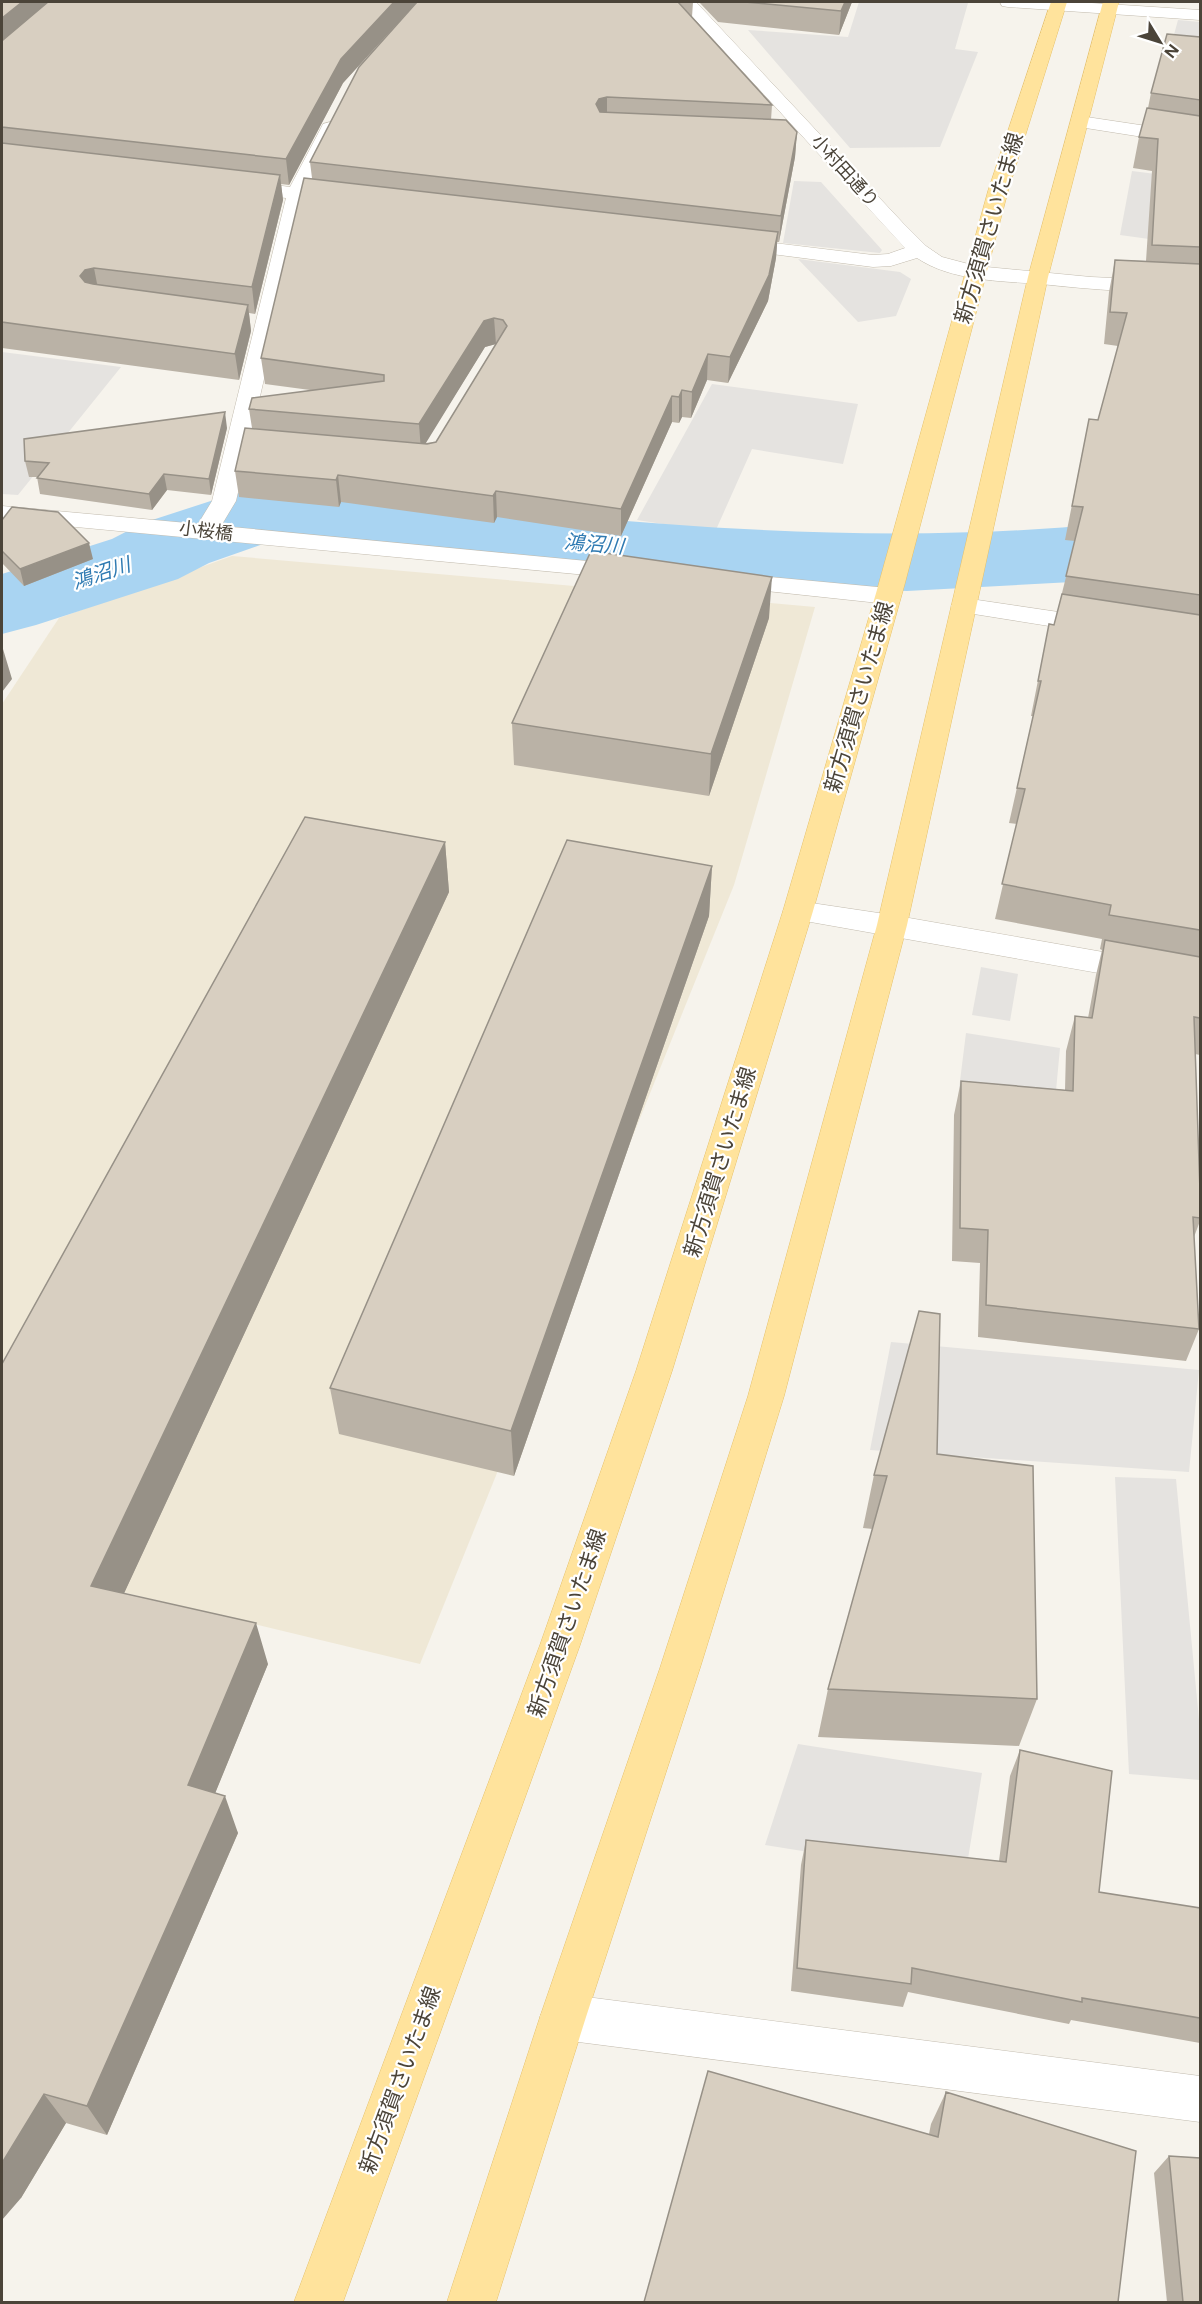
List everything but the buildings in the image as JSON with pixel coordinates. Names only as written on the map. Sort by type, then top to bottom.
[{"type":"main road","name":"新方須賀さいたま線","points":[[318,2302],[564,1634],[654,1371],[798,911],[908,526],[998,191],[1058,3]]},
{"type":"main road","points":[[471,2302],[563,2017],[680,1668],[766,1396],[892,924],[1038,278],[1110,5]]},
{"type":"street","name":"小村田通り","points":[[687,2],[919,250],[935,261],[975,272],[1091,283],[1200,288]]},
{"type":"street","points":[[1008,2],[1110,5],[1200,15]]},
{"type":"street","points":[[206,531],[224,501],[297,193],[340,109]]},
{"type":"street","points":[[1080,122],[1200,140]]},
{"type":"street","points":[[793,138],[816,140]]},
{"type":"street","points":[[214,184],[368,202]]},
{"type":"street","points":[[709,242],[873,261],[891,260],[919,250]]},
{"type":"street","points":[[244,321],[266,324]]},
{"type":"street","points":[[238,444],[261,446]]},
{"type":"street","name":"小桜橋","points":[[2,513],[653,574]]},
{"type":"street","points":[[700,579],[890,590]]},
{"type":"street","points":[[966,598],[1125,630]]},
{"type":"street","points":[[798,911],[892,924],[1200,981]]},
{"type":"street","points":[[563,2017],[1200,2099]]},
{"type":"shaded area","points":[[859,2],[968,3],[955,49],[978,52],[940,147],[850,148],[748,30],[848,37]]},
{"type":"shaded area","points":[[1178,20],[1200,22],[1200,64],[1167,60]]},
{"type":"shaded area","points":[[1132,171],[1156,174],[1200,246],[1120,235]]},
{"type":"shaded area","points":[[794,181],[821,182],[882,250],[880,253],[783,243]]},
{"type":"shaded area","points":[[798,259],[900,272],[911,279],[896,316],[858,322]]},
{"type":"shaded area","points":[[2,352],[121,367],[18,495],[2,494]]},
{"type":"shaded area","points":[[712,384],[858,404],[843,464],[752,449],[715,532],[637,520]]},
{"type":"shaded area","points":[[232,556],[815,607],[734,885],[420,1664],[2,1563],[2,704],[59,618]]},
{"type":"shaded area","points":[[981,967],[1018,974],[1010,1021],[972,1015]]},
{"type":"shaded area","points":[[966,1033],[1060,1048],[1054,1112],[958,1097]]},
{"type":"shaded area","points":[[891,1342],[1199,1370],[1189,1472],[870,1450]]},
{"type":"shaded area","points":[[1115,1477],[1176,1479],[1200,1730],[1200,1780],[1129,1774]]},
{"type":"shaded area","points":[[798,1744],[982,1773],[965,1877],[765,1845]]},
{"type":"waterway","name":"鴻沼川","points":[[2,605],[145,559],[176,543],[255,516],[350,521],[569,544],[690,553],[907,563],[1128,551],[1200,539]]}]
